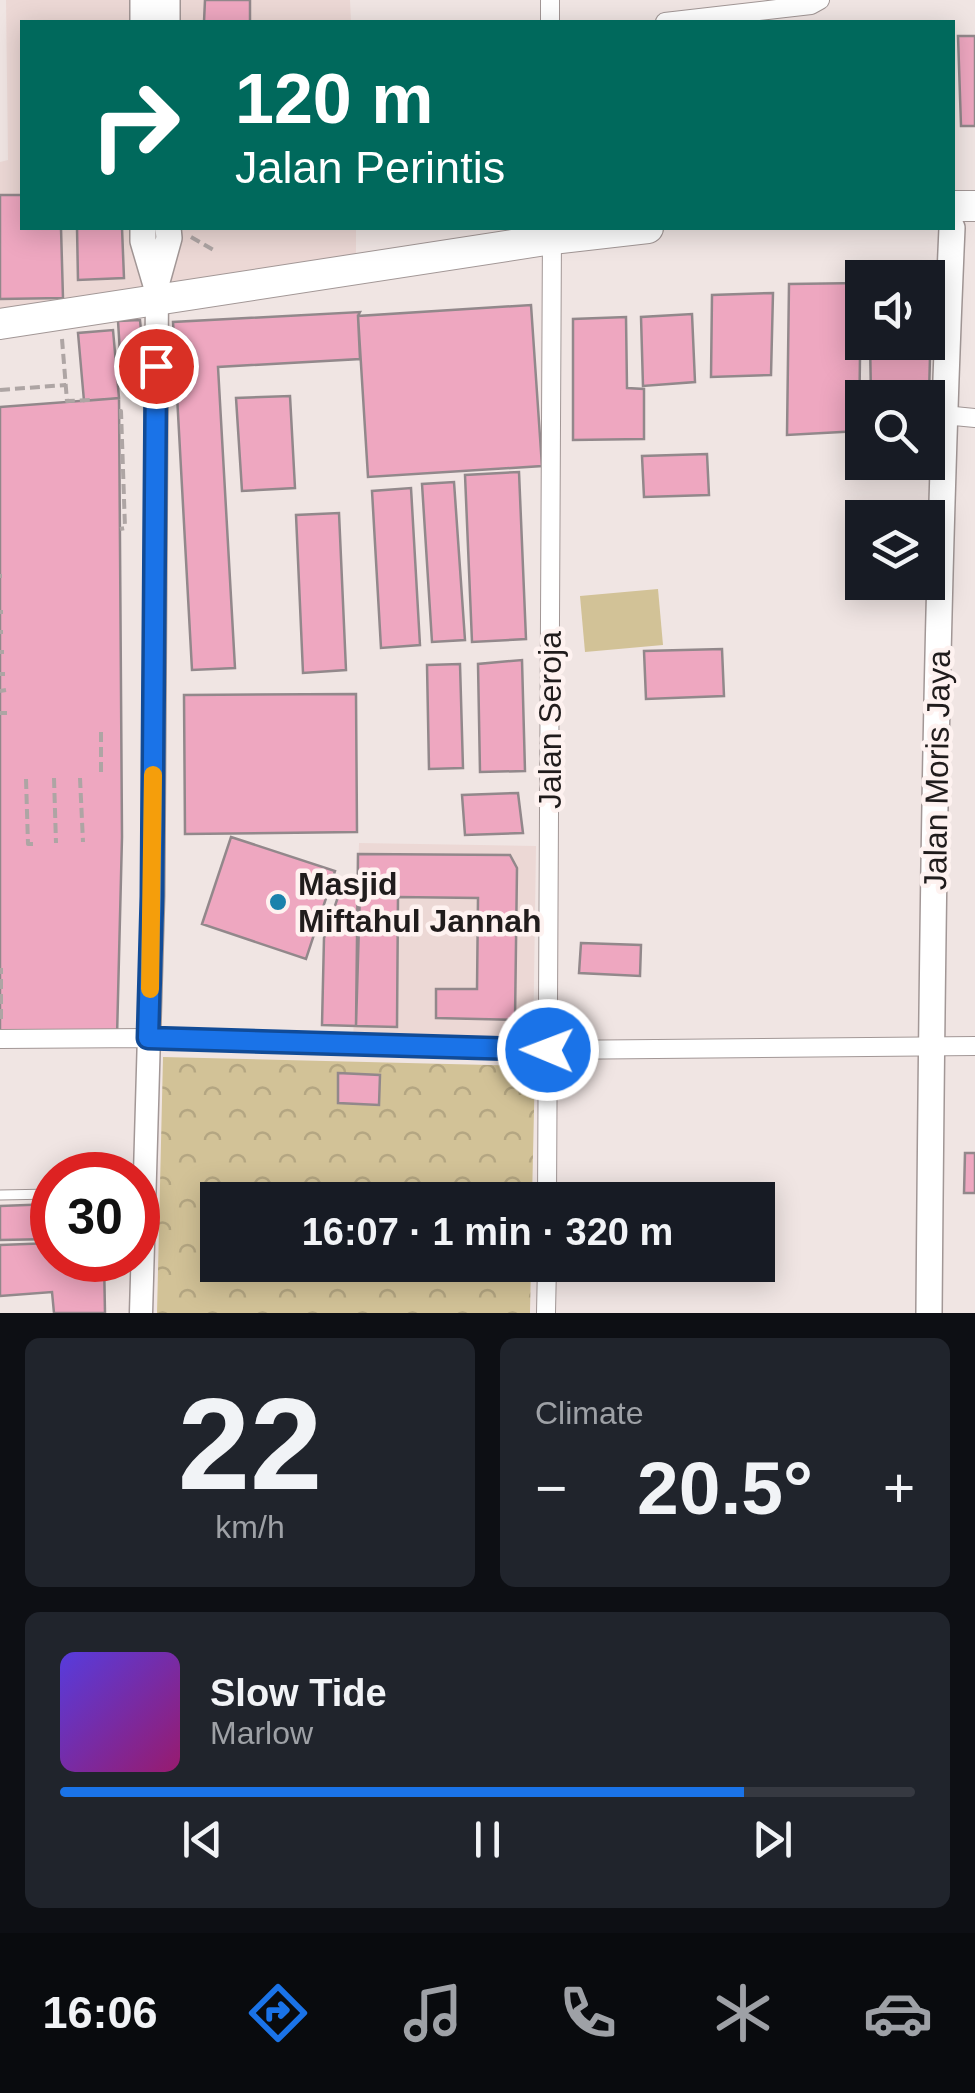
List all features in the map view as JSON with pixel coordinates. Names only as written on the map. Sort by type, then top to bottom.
[{"type":"highway","points":[[0,324],[157,293],[552,234],[616,230]]},
{"type":"main road","points":[[143,230],[157,293]]},
{"type":"main road","points":[[157,293],[168,230]]},
{"type":"main road","name":"Jalan Moris Jaya","points":[[945,391],[952,230]]},
{"type":"main road","name":"Jalan Moris Jaya","points":[[929,1313],[943,480]]},
{"type":"street","points":[[682,20],[811,5],[820,0]]},
{"type":"street","name":"Jalan Seroja","points":[[547,1182],[552,234]]},
{"type":"street","points":[[142,1152],[153,876],[157,293]]},
{"type":"street","points":[[945,414],[975,418]]},
{"type":"street","points":[[0,1038],[148,1038],[548,1050],[975,1046]]},
{"type":"street","points":[[141,1282],[141,1313]]},
{"type":"street","points":[[546,1282],[546,1313]]},
{"type":"lane","points":[[0,1195],[30,1194]]},
{"type":"path","points":[[188,230],[189,236],[217,252]]},
{"type":"path","points":[[61,314],[67,401],[92,400]]},
{"type":"path","points":[[0,390],[66,385]]},
{"type":"path","points":[[119,412],[124,528],[120,529]]},
{"type":"path","points":[[0,713],[7,713]]},
{"type":"path","points":[[101,732],[101,777]]},
{"type":"path","points":[[54,778],[56,843]]},
{"type":"path","points":[[80,778],[83,842]]},
{"type":"path","points":[[26,780],[28,844],[35,844]]},
{"type":"path","points":[[0,1024],[1,968]]},
{"type":"shaded area","points":[[6,0],[350,0],[351,20],[20,20],[20,230],[356,230],[356,257],[0,311],[0,162],[8,160]]},
{"type":"shaded area","points":[[359,843],[536,846],[533,1050],[353,1045]]},
{"type":"green space","points":[[658,589],[663,645],[585,652],[580,596]]},
{"type":"green space","points":[[163,1057],[535,1066],[532,1182],[200,1182],[200,1282],[531,1282],[530,1313],[157,1313]]},
{"type":"building","points":[[205,0],[250,0],[250,20],[204,20]]},
{"type":"building","points":[[958,36],[975,36],[975,126],[961,126]]},
{"type":"building","points":[[0,195],[20,195],[20,230],[61,230],[63,298],[0,299]]},
{"type":"building","points":[[77,230],[122,230],[124,278],[78,280]]},
{"type":"building","points":[[845,283],[845,360],[860,360],[860,380],[845,380],[845,432],[787,435],[789,284]]},
{"type":"building","points":[[773,293],[771,375],[711,377],[712,295]]},
{"type":"building","points":[[531,305],[542,466],[368,477],[358,316]]},
{"type":"building","points":[[360,312],[360,359],[218,367],[235,668],[192,670],[173,322]]},
{"type":"building","points":[[692,314],[695,382],[643,386],[641,317]]},
{"type":"building","points":[[626,317],[627,388],[644,389],[644,439],[573,440],[573,319]]},
{"type":"building","points":[[140,320],[143,351],[120,353],[118,321]]},
{"type":"building","points":[[113,330],[119,398],[84,401],[78,333]]},
{"type":"building","points":[[870,360],[930,360],[929,380],[871,380]]},
{"type":"building","points":[[290,396],[295,488],[242,491],[236,398]]},
{"type":"building","points":[[119,398],[122,837],[117,1037],[0,1036],[0,407]]},
{"type":"building","points":[[707,454],[709,495],[644,497],[642,456]]},
{"type":"building","points":[[519,472],[526,639],[472,642],[465,475]]},
{"type":"building","points":[[454,482],[465,640],[432,642],[422,484]]},
{"type":"building","points":[[411,488],[420,645],[381,648],[372,491]]},
{"type":"building","points":[[339,513],[346,670],[303,673],[296,515]]},
{"type":"building","points":[[722,649],[724,696],[646,699],[644,651]]},
{"type":"building","points":[[522,660],[525,771],[480,772],[478,664]]},
{"type":"building","points":[[460,664],[463,768],[429,769],[427,665]]},
{"type":"building","points":[[356,694],[357,832],[185,834],[184,695]]},
{"type":"building","points":[[518,793],[523,833],[465,835],[462,795]]},
{"type":"building","points":[[231,837],[335,871],[306,959],[202,924]]},
{"type":"building","points":[[358,854],[510,855],[517,868],[515,1020],[436,1018],[436,989],[477,989],[478,898],[398,897],[397,1027],[356,1026]]},
{"type":"building","points":[[340,891],[360,891],[356,1026],[322,1025],[324,938]]},
{"type":"building","points":[[581,943],[641,945],[640,976],[579,973]]},
{"type":"building","points":[[338,1073],[380,1075],[379,1105],[338,1103]]},
{"type":"building","points":[[965,1153],[975,1153],[975,1193],[964,1193]]},
{"type":"building","points":[[30,1205],[30,1239],[0,1240],[0,1206]]},
{"type":"building","points":[[30,1244],[30,1282],[104,1282],[105,1313],[54,1313],[52,1292],[0,1296],[0,1245]]},
{"type":"slow traffic","points":[[150,989],[153,775]]},
{"type":"place","name":"Masjid Miftahul Jannah","points":[[278,902]]},
{"type":"route","points":[[156,366],[148,1038],[548,1050]]}]
